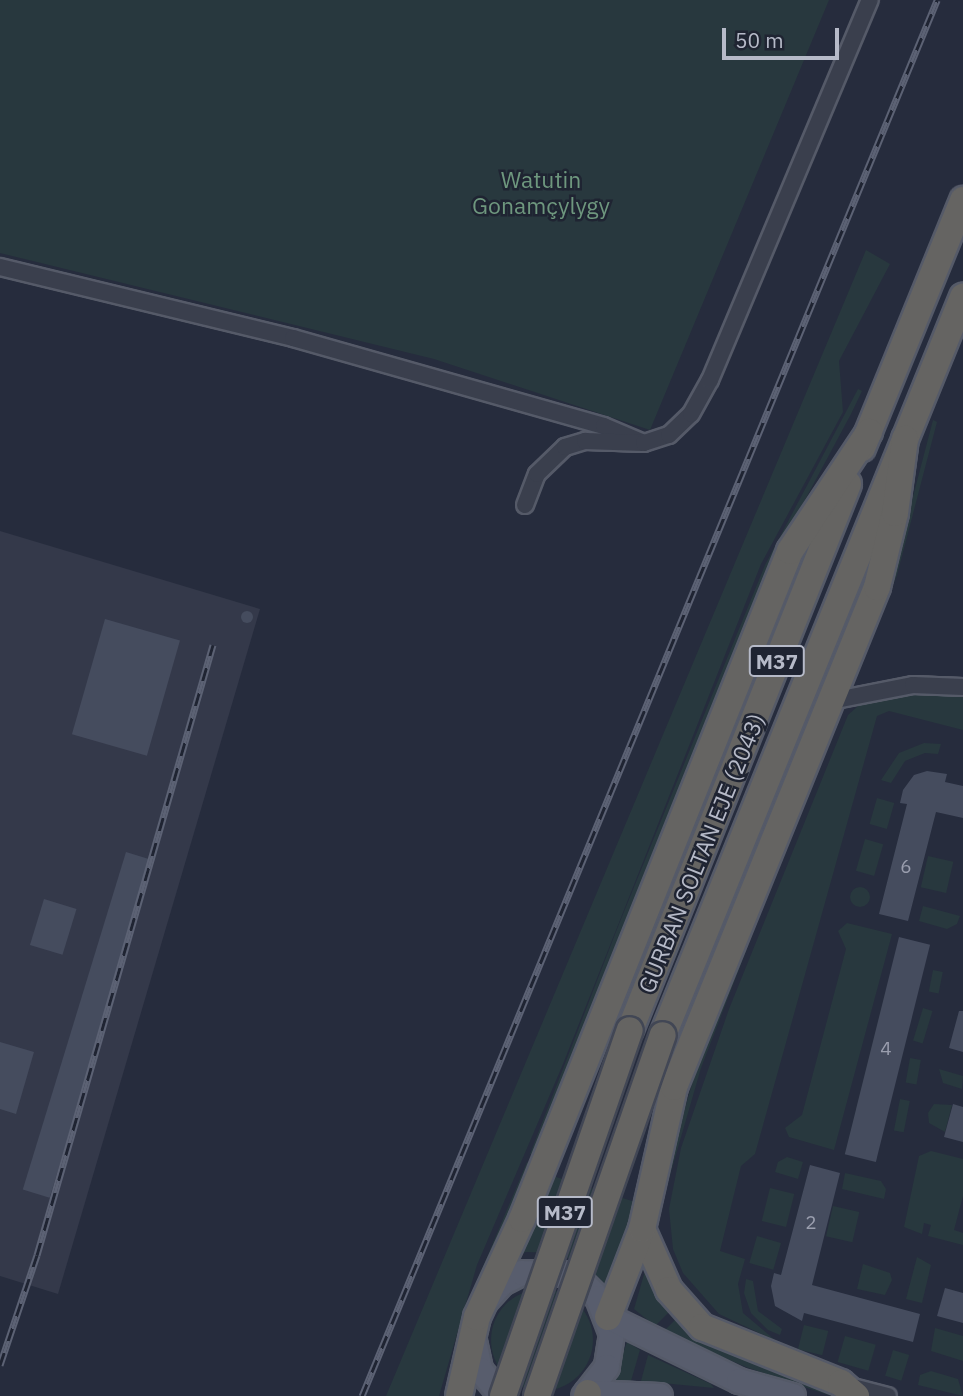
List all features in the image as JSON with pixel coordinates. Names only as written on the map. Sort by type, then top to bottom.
[{"type":"highway","name":"GURBAN SOLTAN EJE (2043)","points":[[502,1396],[630,1030],[963,200]]},
{"type":"highway","name":"GURBAN SOLTAN EJE (2043)","points":[[537,1396],[663,1035],[963,297]]},
{"type":"highway","points":[[459,1396],[477,1317],[530,1197],[790,551],[869,432]]},
{"type":"highway","points":[[608,1317],[642,1229],[674,1087],[877,587],[895,513],[905,439]]},
{"type":"highway","points":[[642,1229],[669,1290],[702,1327],[849,1390]]},
{"type":"main road","points":[[502,1396],[480,1370],[474,1353],[477,1317],[502,1283],[543,1270],[583,1283],[598,1298],[608,1317],[610,1359],[586,1395]]},
{"type":"main road","points":[[608,1317],[739,1381],[793,1396]]},
{"type":"main road","points":[[586,1395],[660,1396]]},
{"type":"street","points":[[525,505],[537,474],[565,447],[585,441],[645,443],[680,427],[710,380],[870,0]]},
{"type":"street","points":[[0,267],[293,338],[604,426],[645,443]]},
{"type":"street","points":[[831,701],[913,685],[963,687]]},
{"type":"street","points":[[849,1390],[888,1396]]},
{"type":"shaded area","points":[[0,531],[260,609],[58,1294],[0,1276]]},
{"type":"green space","name":"Watutin Gonamçylygy","points":[[0,0],[829,0],[650,430],[434,359],[0,253]]},
{"type":"green space","points":[[866,250],[890,264],[839,361],[843,412],[761,564],[563,1064],[477,1265],[439,1396],[386,1396]]},
{"type":"green space","points":[[858,389],[862,391],[851,414],[769,567],[534,1155],[530,1154],[619,924],[765,565]]},
{"type":"green space","points":[[933,420],[937,422],[897,575],[861,665],[858,663],[893,573]]},
{"type":"green space","points":[[963,688],[963,730],[889,711],[877,716],[755,1154],[741,1166],[720,1251],[745,1259],[738,1284],[743,1313],[776,1341],[719,1314],[683,1273],[673,1249],[669,1209],[681,1148],[729,1009],[848,715],[867,698]]},
{"type":"green space","points":[[828,738],[701,1068],[666,1189],[662,1187],[697,1067]]},
{"type":"green space","points":[[924,743],[941,744],[938,754],[925,753],[905,761],[891,783],[881,780],[899,753]]},
{"type":"green space","points":[[877,798],[894,803],[887,829],[870,824]]},
{"type":"green space","points":[[865,839],[883,844],[874,876],[856,871]]},
{"type":"green space","points":[[928,856],[953,862],[946,893],[921,887]]},
{"type":"green space","points":[[860,887],[867,890],[870,897],[867,904],[860,907],[853,904],[850,897],[853,890]]},
{"type":"green space","points":[[923,906],[960,916],[957,924],[947,929],[919,921]]},
{"type":"green space","points":[[847,923],[892,934],[834,1150],[789,1137],[785,1128],[802,1115],[846,949],[838,931]]},
{"type":"green space","points":[[933,970],[943,972],[939,994],[929,992]]},
{"type":"green space","points":[[923,1008],[933,1011],[923,1043],[913,1041]]},
{"type":"green space","points":[[910,1058],[921,1060],[916,1085],[906,1083]]},
{"type":"green space","points":[[939,1069],[963,1076],[962,1089],[943,1083]]},
{"type":"green space","points":[[900,1099],[910,1101],[904,1132],[894,1130]]},
{"type":"green space","points":[[934,1104],[952,1105],[945,1132],[929,1123],[928,1113]]},
{"type":"green space","points":[[931,1151],[963,1159],[963,1196],[954,1230],[963,1233],[963,1245],[928,1236],[931,1225],[924,1223],[922,1234],[904,1227],[919,1156]]},
{"type":"green space","points":[[787,1157],[803,1162],[798,1179],[775,1172],[778,1162]]},
{"type":"green space","points":[[527,1162],[530,1164],[470,1308],[448,1396],[444,1396],[466,1307]]},
{"type":"green space","points":[[845,1173],[881,1181],[886,1189],[884,1199],[842,1189]]},
{"type":"green space","points":[[550,1175],[635,1202],[613,1292],[587,1266],[556,1253],[526,1252],[513,1258]]},
{"type":"green space","points":[[770,1188],[794,1194],[786,1227],[762,1221]]},
{"type":"green space","points":[[833,1206],[859,1212],[852,1242],[826,1236]]},
{"type":"green space","points":[[757,1236],[781,1243],[773,1270],[749,1263]]},
{"type":"green space","points":[[917,1257],[931,1265],[922,1303],[906,1299]]},
{"type":"green space","points":[[863,1264],[890,1273],[892,1280],[885,1295],[857,1289]]},
{"type":"green space","points":[[645,1271],[669,1312],[655,1326],[634,1309]]},
{"type":"green space","points":[[746,1279],[753,1281],[758,1311],[782,1329],[780,1335],[768,1330],[751,1313],[744,1293]]},
{"type":"green space","points":[[542,1289],[561,1293],[578,1304],[589,1321],[593,1340],[589,1359],[578,1376],[561,1387],[542,1391],[523,1387],[506,1376],[495,1359],[491,1340],[495,1321],[506,1304],[523,1293]]},
{"type":"green space","points":[[676,1319],[704,1343],[845,1396],[831,1396],[746,1367],[663,1332]]},
{"type":"green space","points":[[804,1325],[828,1331],[822,1355],[798,1349]]},
{"type":"green space","points":[[935,1328],[963,1336],[963,1361],[931,1351]]},
{"type":"green space","points":[[845,1336],[876,1345],[868,1371],[838,1362]]},
{"type":"green space","points":[[627,1342],[640,1350],[631,1381],[618,1382],[614,1379]]},
{"type":"green space","points":[[893,1350],[909,1355],[901,1381],[885,1376]]},
{"type":"green space","points":[[648,1355],[711,1384],[714,1388],[641,1381]]},
{"type":"green space","points":[[931,1371],[958,1379],[963,1396],[918,1385],[920,1375]]},
{"type":"building","points":[[242,612],[252,612],[252,622],[242,622]]},
{"type":"building","points":[[105,619],[180,640],[147,756],[72,734]]},
{"type":"building","points":[[927,771],[947,774],[945,782],[963,786],[963,818],[936,812],[908,921],[879,914],[907,804],[900,803],[903,790],[914,775]]},
{"type":"building","points":[[126,852],[153,860],[50,1198],[23,1190]]},
{"type":"building","points":[[44,899],[77,909],[62,955],[30,945]]},
{"type":"building","points":[[899,937],[930,945],[876,1162],[845,1154]]},
{"type":"building","points":[[959,1011],[963,1011],[963,1052],[949,1048]]},
{"type":"building","points":[[0,1042],[34,1052],[16,1114],[0,1109]]},
{"type":"building","points":[[953,1104],[963,1107],[963,1142],[944,1137]]},
{"type":"building","points":[[810,1165],[840,1173],[812,1285],[920,1314],[913,1342],[804,1313],[802,1321],[775,1306],[771,1286],[774,1273],[781,1275]]},
{"type":"building","points":[[945,1288],[963,1293],[963,1323],[937,1316]]},
{"type":"railway","points":[[362,1396],[937,0]]},
{"type":"railway","points":[[0,1365],[37,1255],[213,645]]}]
